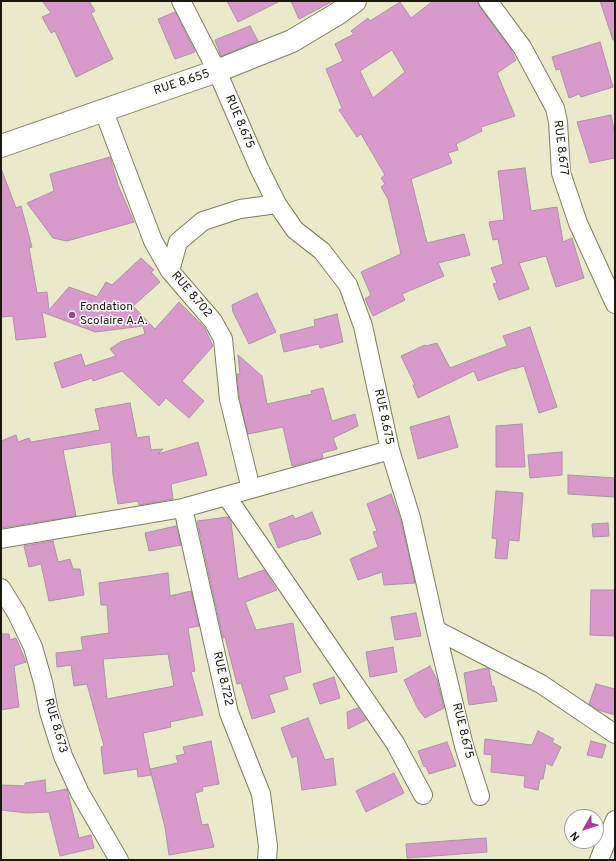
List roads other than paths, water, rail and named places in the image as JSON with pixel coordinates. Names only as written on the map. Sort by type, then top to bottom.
[{"type":"street","name":"RUE 8.675","points":[[181,1],[217,71],[259,168],[277,204],[295,230],[322,251],[348,285],[363,326],[390,450],[412,518],[436,630],[464,746],[480,796]]},
{"type":"street","name":"RUE 8.655","points":[[1,146],[217,71],[292,41],[337,14],[355,1]]},
{"type":"street","name":"RUE 8.677","points":[[488,1],[522,47],[555,108],[558,122],[562,173],[578,223],[615,304]]},
{"type":"street","name":"RUE 8.702","points":[[103,110],[153,242],[170,271],[213,321],[223,339],[229,399],[251,489]]},
{"type":"street","points":[[170,271],[178,242],[203,221],[240,209],[277,204]]},
{"type":"street","points":[[1,539],[183,508],[227,497],[390,450]]},
{"type":"street","points":[[227,497],[395,743],[423,795]]},
{"type":"street","name":"RUE 8.722","points":[[183,508],[229,713],[261,794],[268,853]]},
{"type":"street","name":"RUE 8.673","points":[[1,588],[16,612],[33,647],[43,682],[48,712],[63,756],[80,793],[119,860]]},
{"type":"street","points":[[436,630],[541,684],[615,734]]},
{"type":"street","points":[[599,860],[615,820]]},
{"type":"place","name":"Fondation Scolaire A.A.","points":[[72,315]]}]
